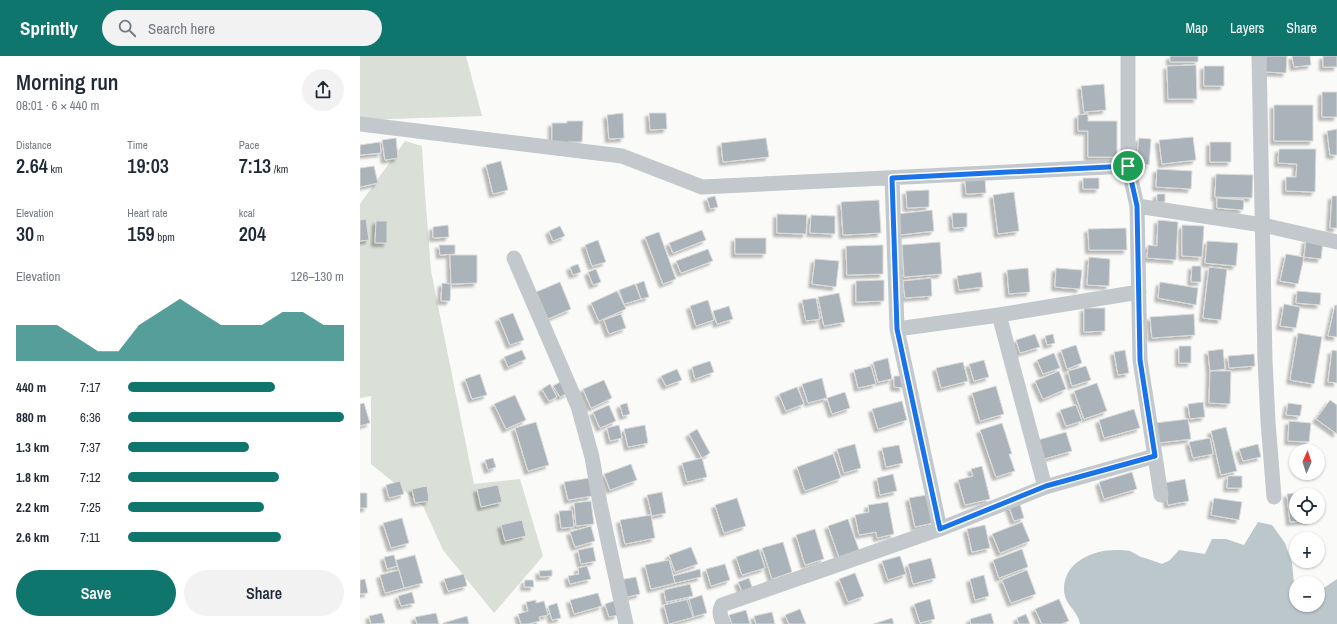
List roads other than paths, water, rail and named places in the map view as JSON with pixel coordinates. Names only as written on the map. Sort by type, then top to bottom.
[{"type":"street","points":[[1128,56],[1128,166],[1137,206],[1140,360],[1161,495]]},
{"type":"street","points":[[1260,56],[1265,360],[1274,497]]},
{"type":"street","points":[[360,124],[622,156],[702,187],[1128,166]]},
{"type":"street","points":[[892,178],[897,329],[940,529]]},
{"type":"street","points":[[1137,206],[1263,225],[1337,242]]},
{"type":"street","points":[[514,258],[578,406],[583,421],[592,457],[600,504],[626,624]]},
{"type":"street","points":[[897,329],[999,315],[1139,292]]},
{"type":"street","points":[[999,315],[1046,486]]},
{"type":"street","points":[[723,624],[720,613],[722,606],[940,529],[1046,486],[1155,456]]}]
